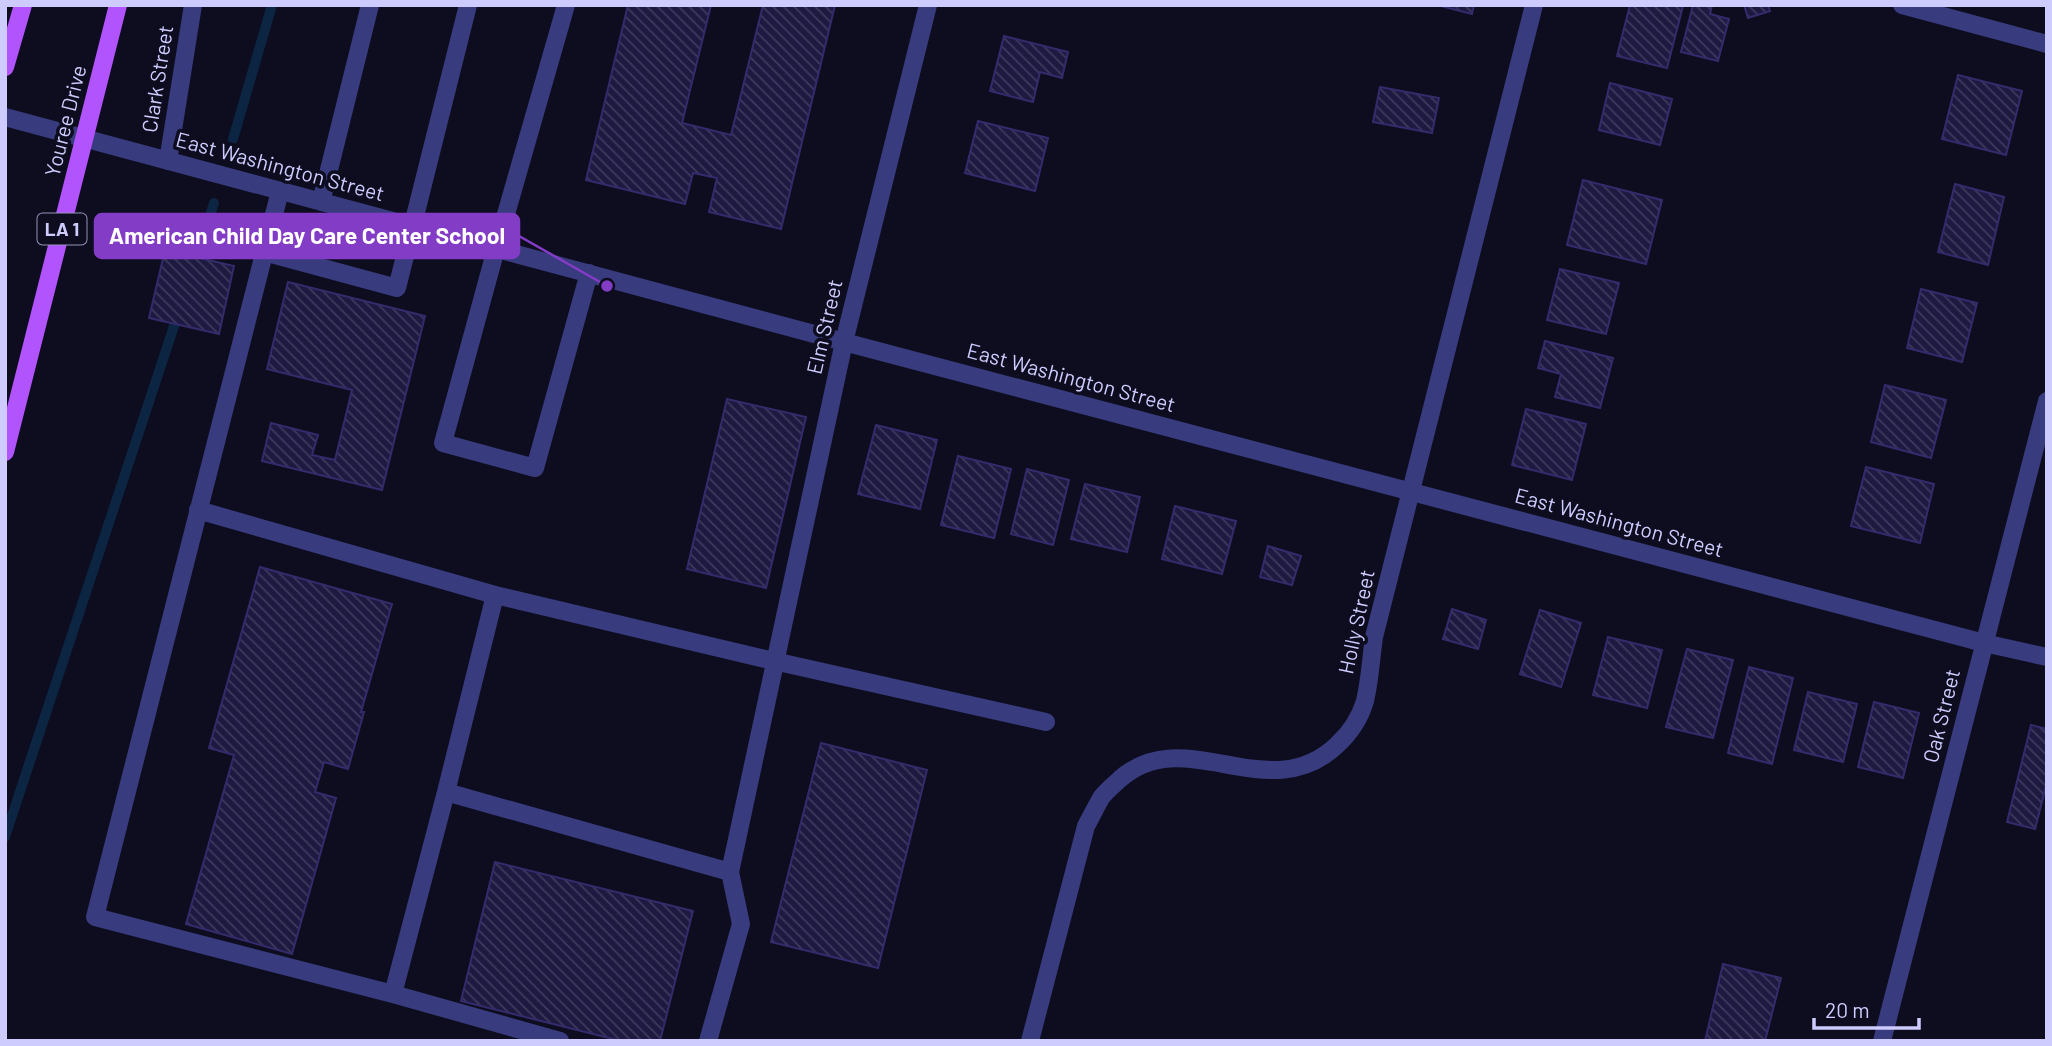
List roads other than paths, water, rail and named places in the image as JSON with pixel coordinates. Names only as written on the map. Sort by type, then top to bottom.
[{"type":"main road","points":[[5,67],[23,5]]},
{"type":"main road","name":"Youree Drive","points":[[5,452],[118,5]]},
{"type":"street","name":"Clark Street","points":[[168,161],[193,5]]},
{"type":"street","points":[[321,202],[370,5]]},
{"type":"street","points":[[264,253],[397,288],[468,5]]},
{"type":"street","points":[[566,5],[443,443],[535,468],[589,273]]},
{"type":"street","name":"Elm Street","points":[[730,872],[844,342],[929,5]]},
{"type":"street","name":"Holly Street","points":[[1030,1041],[1087,826],[1102,795],[1128,772],[1161,759],[1196,759],[1266,771],[1294,770],[1326,756],[1351,733],[1364,701],[1374,637],[1534,5]]},
{"type":"street","points":[[1902,5],[2047,44]]},
{"type":"street","name":"East Washington Street","points":[[5,117],[844,342],[1983,643],[2047,657]]},
{"type":"street","points":[[279,191],[95,917],[393,994],[560,1041]]},
{"type":"street","name":"Oak Street","points":[[1882,1041],[2047,401]]},
{"type":"street","points":[[198,510],[495,595],[1046,722]]},
{"type":"street","points":[[393,994],[495,595]]},
{"type":"street","points":[[446,793],[730,872],[741,924],[708,1041]]},
{"type":"waterway","points":[[233,139],[272,5]]},
{"type":"waterway","points":[[193,269],[214,203]]},
{"type":"waterway","points":[[5,837],[179,311]]},
{"type":"place","name":"American Child Day Care Center School","points":[[607,286]]}]
